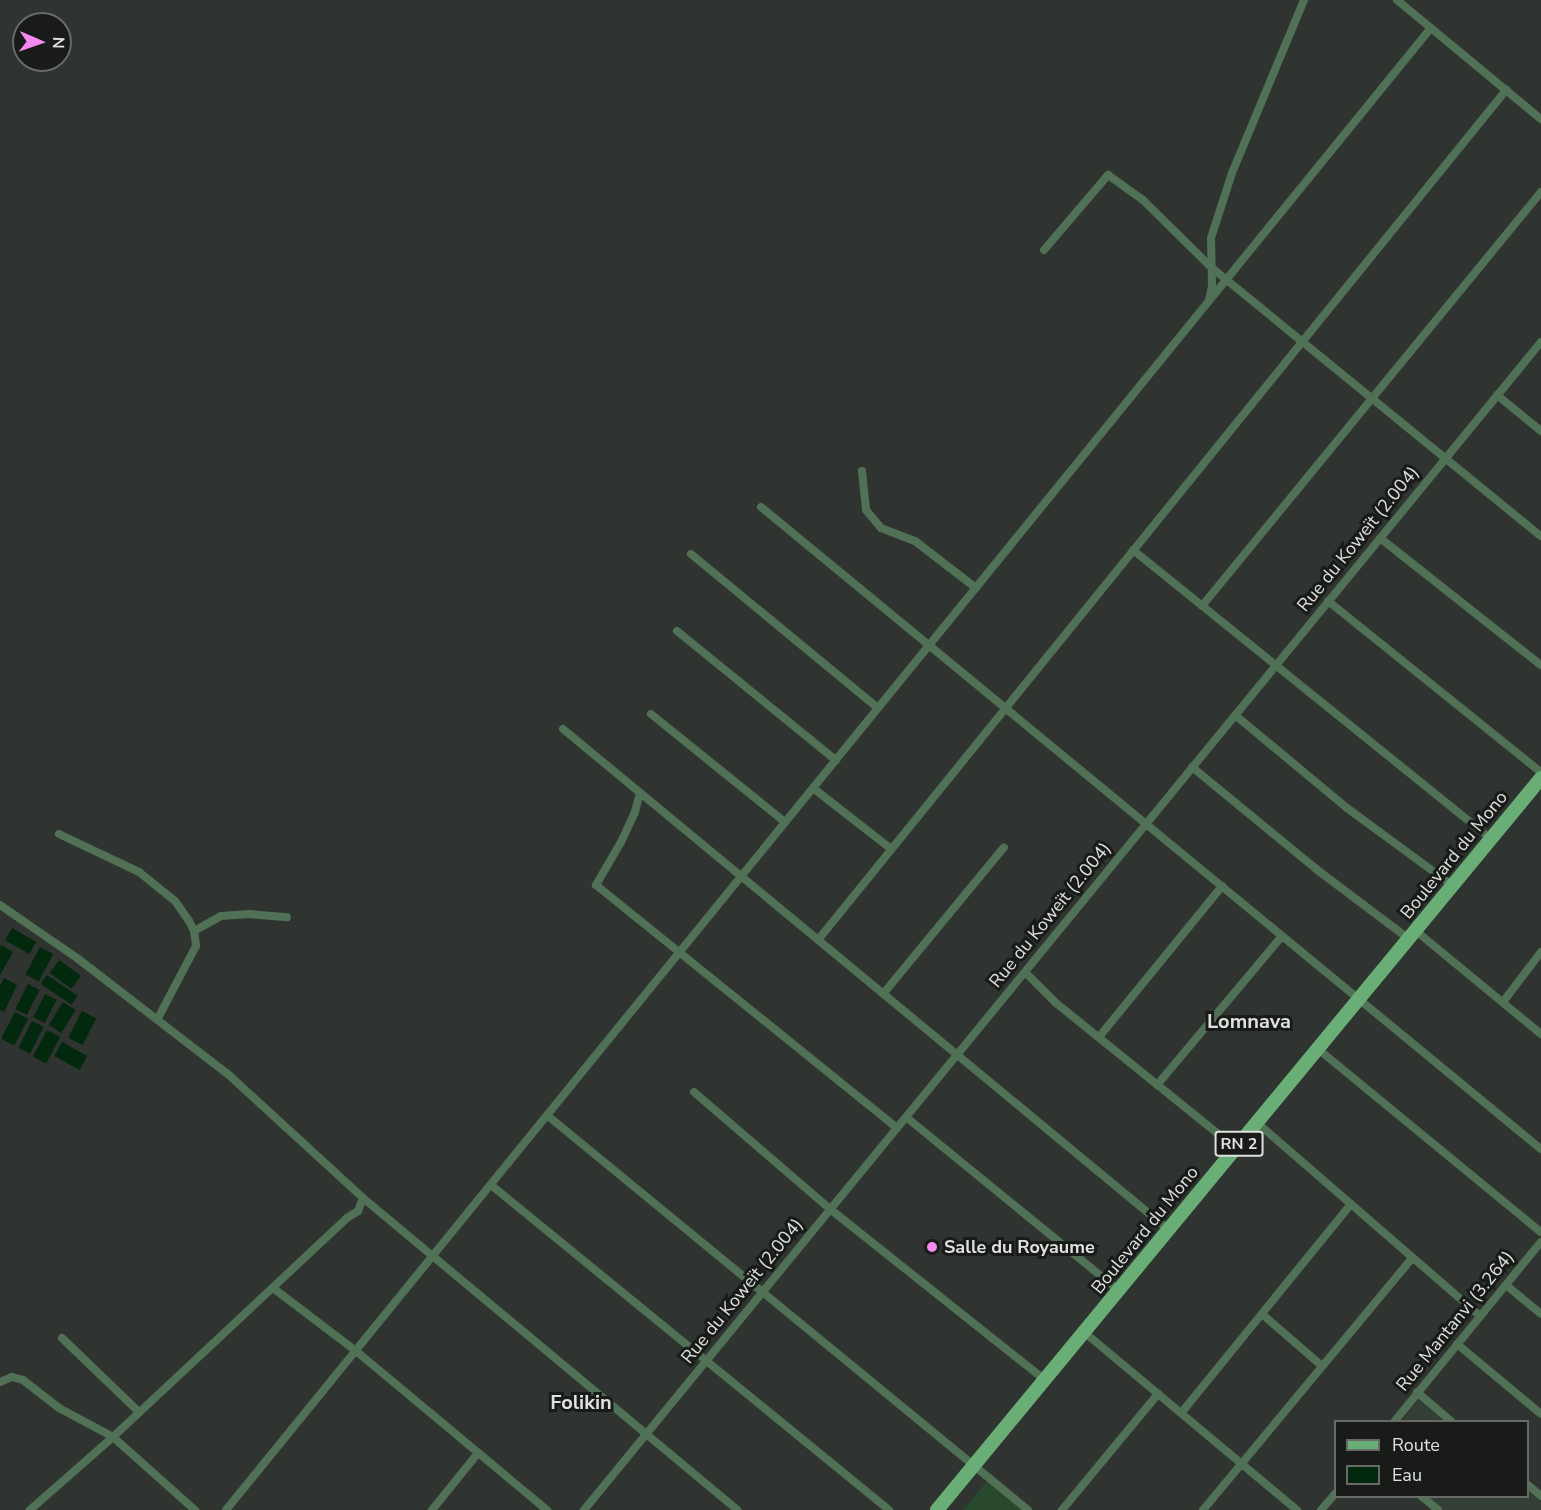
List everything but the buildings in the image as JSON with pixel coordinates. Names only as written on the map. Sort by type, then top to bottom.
[{"type":"main road","name":"Boulevard du Mono","points":[[937,1510],[977,1467],[1321,1051],[1541,778]]},
{"type":"main road","name":"Boulevard du Mono","points":[[1415,935],[1541,790]]},
{"type":"main road","name":"Boulevard du Mono","points":[[945,1510],[1045,1380],[1087,1334],[1119,1291],[1236,1148],[1257,1127]]},
{"type":"street","points":[[1208,302],[1212,268],[1211,237],[1232,173],[1304,0]]},
{"type":"street","points":[[1396,0],[1541,119]]},
{"type":"street","points":[[226,1510],[1431,28]]},
{"type":"street","points":[[818,940],[1506,90]]},
{"type":"street","points":[[1044,250],[1108,175],[1143,200],[1212,268],[1541,536]]},
{"type":"street","points":[[1202,606],[1541,192]]},
{"type":"street","name":"Rue du Koweït (2.004)","points":[[584,1510],[1541,342]]},
{"type":"street","points":[[1497,395],[1541,431]]},
{"type":"street","points":[[862,471],[866,510],[880,528],[915,542],[976,588]]},
{"type":"street","points":[[761,507],[1541,1149]]},
{"type":"street","points":[[1380,538],[1541,665]]},
{"type":"street","points":[[1133,550],[1491,839]]},
{"type":"street","points":[[691,554],[878,708]]},
{"type":"street","points":[[1328,601],[1541,772]]},
{"type":"street","points":[[677,631],[836,760]]},
{"type":"street","points":[[651,714],[785,822]]},
{"type":"street","points":[[1235,715],[1347,808],[1453,886]]},
{"type":"street","points":[[562,729],[1169,1230]]},
{"type":"street","points":[[1192,767],[1316,869],[1415,935],[1541,1034]]},
{"type":"street","points":[[813,788],[891,849]]},
{"type":"street","points":[[640,793],[635,812],[621,842],[596,885],[897,1128]]},
{"type":"street","points":[[59,834],[122,862],[146,877],[175,901],[194,931],[196,946],[158,1018]]},
{"type":"street","points":[[883,994],[1004,847]]},
{"type":"street","points":[[1099,1037],[1222,886]]},
{"type":"street","points":[[0,905],[158,1018],[230,1076],[363,1198],[737,1510]]},
{"type":"street","points":[[194,931],[221,916],[249,914],[287,917]]},
{"type":"street","points":[[1157,1085],[1282,936]]},
{"type":"street","points":[[1503,1002],[1541,952]]},
{"type":"street","points":[[1025,972],[1056,1003],[1236,1148]]},
{"type":"street","points":[[1321,1051],[1541,1232]]},
{"type":"street","points":[[694,1092],[830,1209],[1045,1380]]},
{"type":"street","points":[[548,1116],[1028,1510]]},
{"type":"street","points":[[906,1117],[1119,1291]]},
{"type":"street","points":[[1257,1127],[1351,1204],[1480,1316]]},
{"type":"street","points":[[491,1185],[889,1510]]},
{"type":"street","points":[[30,1510],[113,1437],[347,1218],[358,1211],[363,1198]]},
{"type":"street","points":[[1182,1412],[1351,1204]]},
{"type":"street","name":"Rue Mantanvi (3.264)","points":[[1396,1420],[1541,1242]]},
{"type":"street","points":[[1203,1510],[1412,1258]]},
{"type":"street","points":[[1506,1285],[1541,1314]]},
{"type":"street","points":[[273,1288],[356,1351],[547,1510]]},
{"type":"street","points":[[1262,1314],[1323,1366]]},
{"type":"street","points":[[1087,1334],[1298,1510]]},
{"type":"street","points":[[62,1338],[139,1412]]},
{"type":"street","points":[[1457,1344],[1541,1414]]},
{"type":"street","points":[[0,1382],[12,1377],[23,1380],[59,1408],[113,1437],[195,1510]]},
{"type":"street","points":[[1417,1392],[1450,1420]]},
{"type":"street","points":[[1062,1510],[1158,1394]]},
{"type":"street","points":[[432,1510],[478,1453]]},
{"type":"street","points":[[1529,1487],[1541,1496]]},
{"type":"street","points":[[1321,1510],[1334,1493]]},
{"type":"street","points":[[1422,1498],[1438,1510]]},
{"type":"shaded area","points":[[1420,1398],[1445,1420],[1403,1420]]},
{"type":"shaded area","points":[[988,1480],[1027,1510],[963,1510]]},
{"type":"shaded area","points":[[1529,1492],[1541,1502],[1541,1510],[1444,1510],[1428,1498],[1529,1498]]},
{"type":"water","points":[[12,928],[36,942],[29,954],[5,940]]},
{"type":"water","points":[[1,945],[13,952],[0,975],[0,948]]},
{"type":"water","points":[[40,947],[53,954],[39,981],[25,974]]},
{"type":"water","points":[[59,960],[81,976],[71,989],[50,973]]},
{"type":"water","points":[[47,975],[78,996],[72,1005],[41,984]]},
{"type":"water","points":[[4,978],[17,985],[4,1012],[0,1010],[0,986]]},
{"type":"water","points":[[28,984],[40,990],[27,1015],[15,1009]]},
{"type":"water","points":[[45,994],[57,1000],[45,1023],[33,1017]]},
{"type":"water","points":[[63,1002],[76,1010],[61,1033],[49,1025]]},
{"type":"water","points":[[82,1011],[96,1018],[83,1045],[68,1038]]},
{"type":"water","points":[[15,1012],[28,1019],[14,1046],[1,1038]]},
{"type":"water","points":[[32,1021],[44,1027],[30,1054],[18,1048]]},
{"type":"water","points":[[47,1030],[60,1037],[46,1064],[33,1056]]},
{"type":"water","points":[[62,1042],[87,1056],[80,1070],[54,1056]]},
{"type":"place","name":"Salle du Royaume","points":[[932,1247]]},
{"type":"district","name":"Lomnava","points":[[1249,1021]]},
{"type":"district","name":"Folikin","points":[[581,1402]]}]
